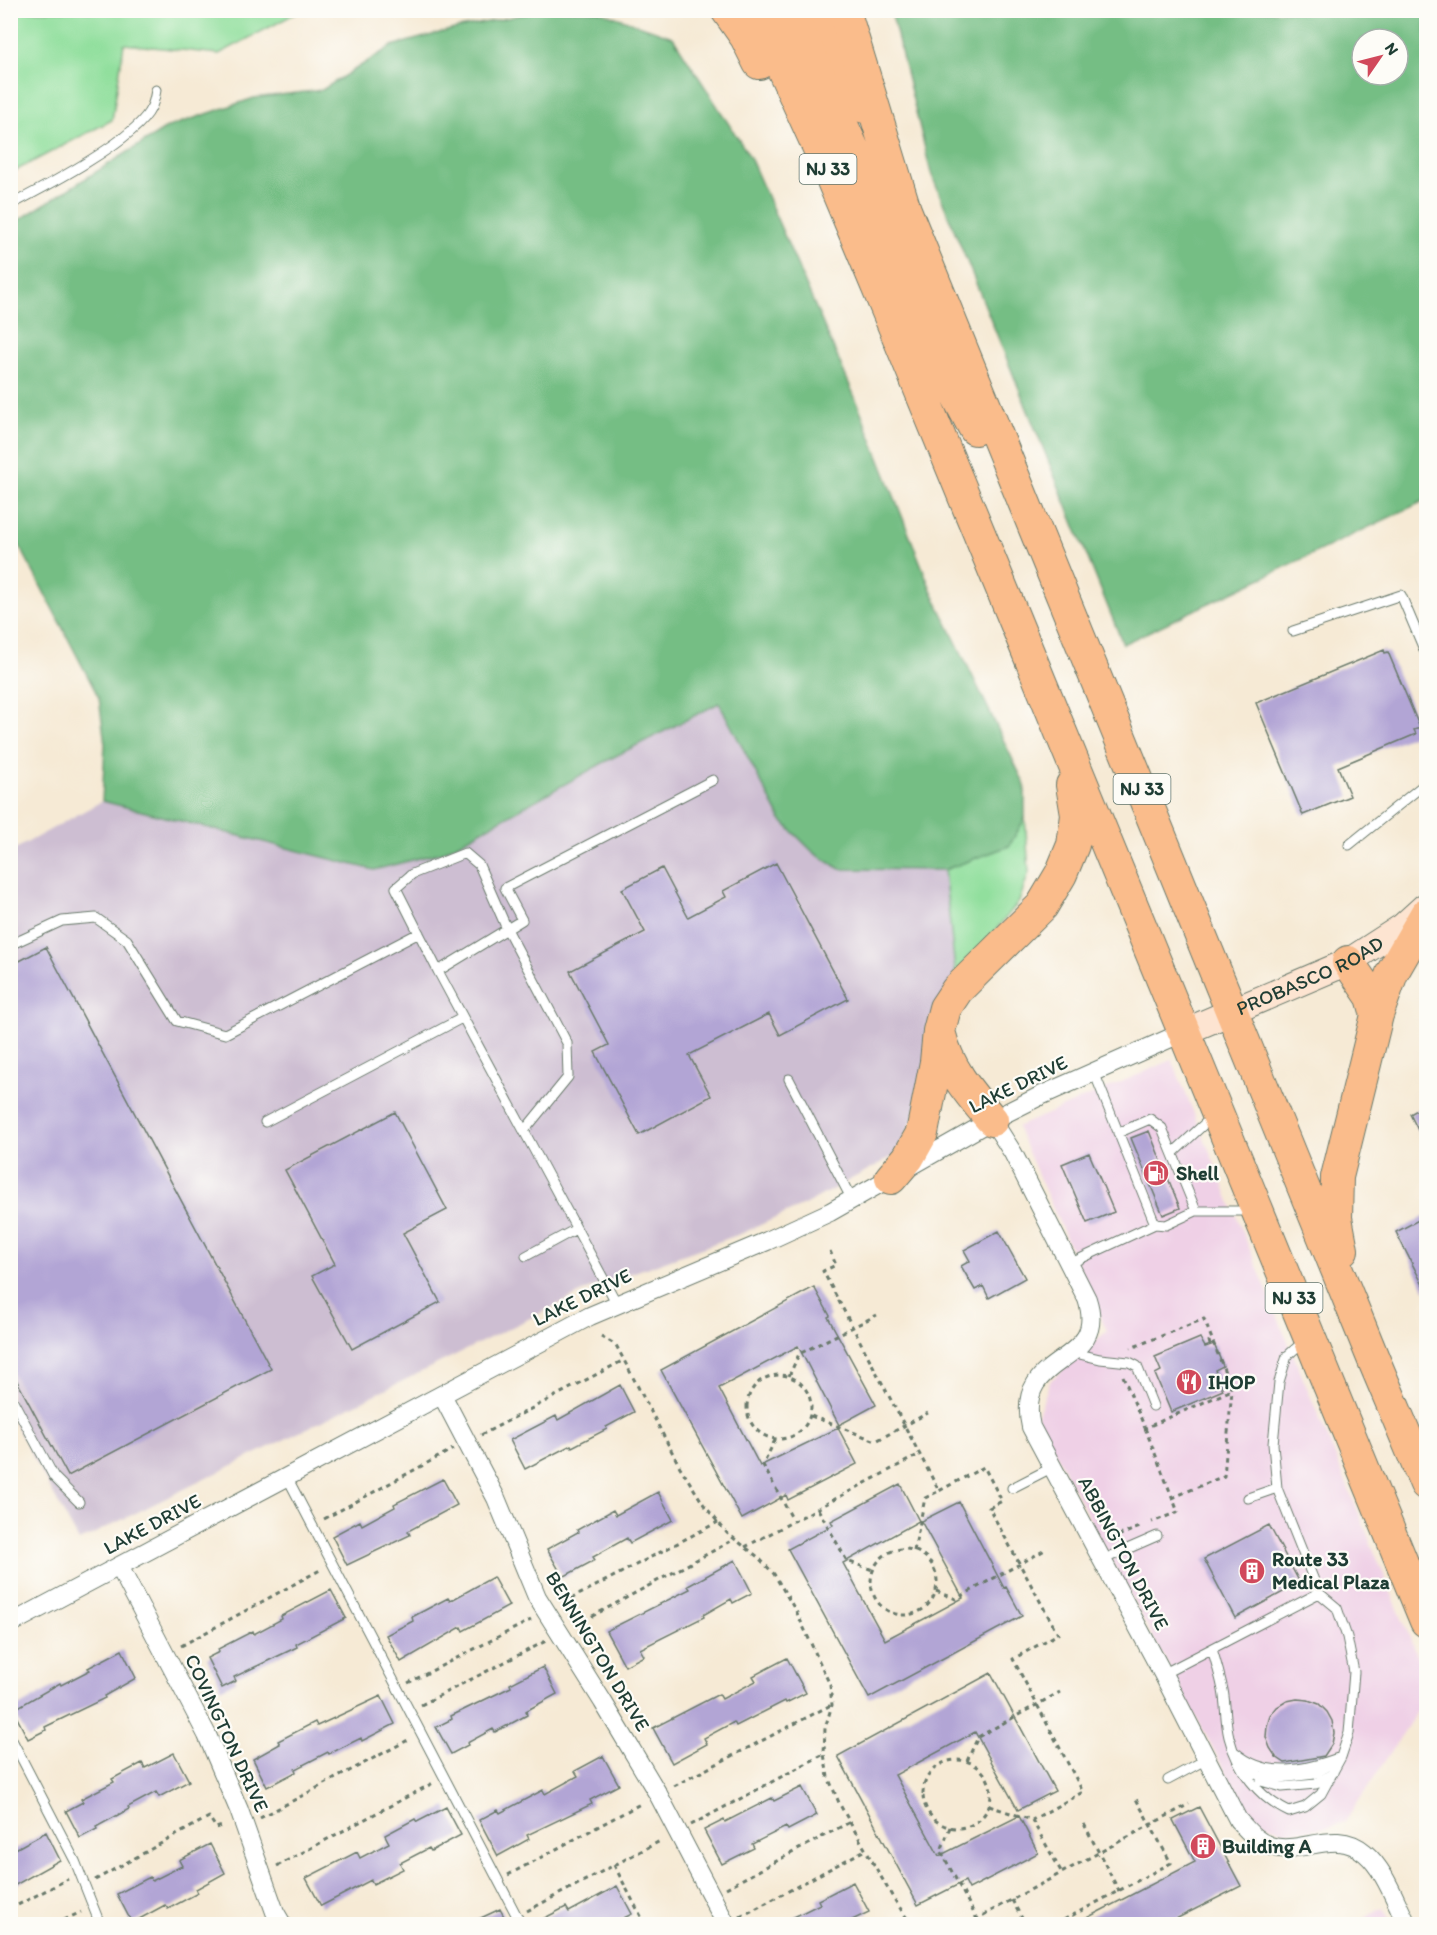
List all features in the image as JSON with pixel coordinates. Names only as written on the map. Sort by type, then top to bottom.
[{"type":"highway","points":[[727,10],[754,53],[820,198],[896,331]]},
{"type":"highway","name":"NJ 33","points":[[756,10],[823,157],[896,331],[1426,1621]]},
{"type":"highway","points":[[789,10],[853,149],[945,373],[1050,567]]},
{"type":"highway","points":[[844,10],[905,210]]},
{"type":"highway","name":"NJ 33","points":[[905,210],[1426,1484]]},
{"type":"highway","points":[[891,1178],[908,1158],[922,1132],[945,1008],[957,990],[1042,906],[1061,874],[1073,845],[1077,814],[1066,746]]},
{"type":"highway","points":[[1375,1363],[1343,1255],[1336,1218],[1337,1177],[1377,1015],[1392,973],[1426,914]]},
{"type":"highway","points":[[1348,962],[1372,997],[1377,1015]]},
{"type":"highway","points":[[939,1031],[944,1052],[959,1079],[992,1120]]},
{"type":"main road","name":"NJ 33","points":[[818,10],[881,150],[905,210]]},
{"type":"street","name":"PROBASCO ROAD","points":[[1184,1032],[1348,962],[1401,927],[1426,905]]},
{"type":"street","name":"LAKE DRIVE","points":[[10,1624],[537,1344],[617,1304],[767,1241],[852,1200],[992,1120],[1184,1032]]},
{"type":"street","name":"ABBINGTON DRIVE","points":[[992,1120],[1013,1153],[1091,1310],[1091,1322],[1087,1336],[1080,1346],[1046,1370],[1035,1383],[1029,1397],[1028,1413],[1031,1427],[1238,1820],[1251,1836],[1272,1846],[1341,1841],[1364,1852],[1380,1872],[1400,1922]]},
{"type":"street","name":"BENNINGTON DRIVE","points":[[442,1395],[496,1498],[537,1597],[658,1794],[726,1924]]},
{"type":"street","name":"COVINGTON DRIVE","points":[[119,1566],[207,1736],[239,1810],[275,1912],[282,1924]]},
{"type":"lane","points":[[10,205],[88,162],[132,130],[151,110],[156,90]]},
{"type":"lane","points":[[1293,631],[1401,595],[1426,654]]},
{"type":"lane","points":[[438,970],[522,920],[505,888],[713,780]]},
{"type":"lane","points":[[1349,845],[1426,783]]},
{"type":"lane","points":[[524,1131],[568,1077],[567,1043],[507,929],[479,865],[465,853],[412,874],[396,888],[462,1018],[617,1304]]},
{"type":"lane","points":[[10,945],[62,921],[96,918],[127,940],[177,1021],[225,1034],[419,933]]},
{"type":"lane","points":[[265,1122],[462,1018]]},
{"type":"lane","points":[[1094,1072],[1155,1224]]},
{"type":"lane","points":[[789,1079],[852,1200]]},
{"type":"lane","points":[[1173,1153],[1218,1112]]},
{"type":"lane","points":[[1118,1133],[1150,1119],[1162,1128],[1196,1211]]},
{"type":"lane","points":[[1069,1264],[1155,1224],[1166,1225],[1196,1211],[1258,1211]]},
{"type":"lane","points":[[526,1256],[576,1229]]},
{"type":"lane","points":[[1212,1649],[1223,1688],[1229,1737],[1242,1767],[1263,1797],[1289,1812],[1305,1807],[1321,1794],[1341,1757],[1349,1733],[1354,1672],[1347,1637],[1337,1608],[1319,1593],[1277,1488],[1273,1444],[1279,1382],[1287,1356],[1310,1336]]},
{"type":"lane","points":[[1071,1352],[1100,1359],[1129,1362],[1137,1366],[1153,1406]]},
{"type":"lane","points":[[10,1395],[54,1477],[79,1502]]},
{"type":"lane","points":[[1012,1488],[1053,1467]]},
{"type":"lane","points":[[287,1477],[521,1924]]},
{"type":"lane","points":[[1248,1498],[1277,1488]]},
{"type":"lane","points":[[1102,1560],[1157,1536]]},
{"type":"lane","points":[[1163,1674],[1319,1593]]},
{"type":"lane","points":[[10,1736],[75,1861],[100,1924]]},
{"type":"lane","points":[[1235,1752],[1249,1763],[1264,1769],[1280,1770],[1315,1766],[1341,1757]]},
{"type":"lane","points":[[1242,1767],[1260,1776],[1292,1777],[1315,1774],[1341,1757]]},
{"type":"lane","points":[[1168,1780],[1207,1759]]},
{"type":"lane","points":[[1242,1767],[1261,1780],[1282,1787],[1316,1784],[1334,1772]]},
{"type":"path","points":[[830,1251],[836,1264],[823,1271],[939,1491]]},
{"type":"path","points":[[789,1376],[799,1354],[877,1315]]},
{"type":"path","points":[[1130,1349],[1204,1319],[1232,1390],[1224,1476],[1172,1498]]},
{"type":"path","points":[[601,1336],[616,1345],[680,1467],[704,1505],[727,1533],[758,1557],[774,1574],[797,1613],[830,1685],[832,1705],[825,1728],[824,1754],[828,1777],[840,1805],[892,1896],[906,1917],[916,1924]]},
{"type":"path","points":[[1210,1345],[1209,1341],[1212,1338]]},
{"type":"path","points":[[477,1437],[624,1360]]},
{"type":"path","points":[[776,1374],[789,1376],[802,1384],[810,1397],[811,1416],[804,1428],[790,1438],[775,1440],[765,1437],[756,1431],[748,1418],[746,1404],[750,1392],[763,1378],[776,1374]]},
{"type":"path","points":[[1110,1539],[1178,1512],[1123,1376]]},
{"type":"path","points":[[1145,1428],[1232,1390]]},
{"type":"path","points":[[811,1416],[876,1440],[928,1413]]},
{"type":"path","points":[[775,1440],[763,1464],[794,1522]]},
{"type":"path","points":[[312,1526],[459,1446]]},
{"type":"path","points":[[745,1547],[920,1455]]},
{"type":"path","points":[[914,1551],[925,1498],[984,1467],[1002,1501],[989,1508],[1058,1634],[1013,1659],[1083,1792],[1032,1820]]},
{"type":"path","points":[[818,1509],[847,1561],[873,1570]]},
{"type":"path","points":[[907,1549],[914,1551],[925,1557],[934,1567],[937,1578],[936,1591],[931,1601],[917,1613],[897,1615],[886,1610],[876,1599],[871,1585],[873,1570],[880,1559],[892,1551],[907,1549]]},
{"type":"path","points":[[936,1591],[956,1599],[1045,1550]]},
{"type":"path","points":[[166,1654],[333,1564]]},
{"type":"path","points":[[967,1761],[978,1737],[1060,1692]]},
{"type":"path","points":[[956,1759],[967,1761],[985,1773],[990,1784],[989,1806],[978,1821],[960,1828],[950,1827],[931,1816],[925,1807],[924,1785],[928,1775],[945,1761],[956,1759]]},
{"type":"path","points":[[263,1875],[286,1860],[444,1777]]},
{"type":"path","points":[[1056,1924],[1171,1863],[1135,1797]]},
{"type":"path","points":[[967,1924],[1189,1804]]},
{"type":"path","points":[[989,1806],[1032,1820],[1062,1873]]},
{"type":"path","points":[[711,1896],[850,1822]]},
{"type":"path","points":[[1084,1824],[1119,1891]]},
{"type":"path","points":[[950,1827],[941,1851],[977,1919]]},
{"type":"path","points":[[726,1924],[865,1850]]},
{"type":"path","points":[[614,1865],[645,1924]]},
{"type":"path","points":[[10,1909],[68,1879]]},
{"type":"path","points":[[1012,1900],[1025,1924]]},
{"type":"path","points":[[56,1924],[93,1905]]},
{"type":"path","points":[[901,1924],[906,1917]]},
{"type":"shaded area","points":[[719,703],[781,820],[840,869],[944,870],[956,978],[916,1112],[897,1154],[806,1204],[743,1233],[593,1287],[79,1541],[11,1417],[10,852],[102,801],[374,870],[620,754]]},
{"type":"shaded area","points":[[1172,1060],[1426,1677],[1426,1698],[1345,1822],[1325,1828],[1284,1832],[1249,1815],[1101,1541],[1037,1417],[1050,1381],[1107,1331],[1017,1127]]},
{"type":"shaded area","points":[[1383,1908],[1392,1924],[1353,1924]]},
{"type":"green space","points":[[543,10],[599,11],[673,37],[750,157],[857,402],[932,592],[1025,785],[1025,818],[1009,846],[944,870],[840,869],[814,853],[781,820],[719,703],[608,760],[443,852],[374,870],[102,801],[105,744],[99,698],[11,529],[11,225],[168,127],[254,98],[322,90],[392,46],[450,30]]},
{"type":"green space","points":[[11,11],[300,11],[219,54],[124,44],[112,120],[11,173]]},
{"type":"green space","points":[[891,11],[1426,11],[1426,500],[1123,644],[931,173]]},
{"type":"green space","points":[[1025,818],[1029,872],[1019,902],[956,978],[944,870],[1009,846]]},
{"type":"building","points":[[1384,650],[1385,653],[1388,652],[1420,728],[1414,730],[1416,734],[1338,767],[1350,796],[1303,815],[1256,703]]},
{"type":"building","points":[[776,863],[848,999],[780,1035],[769,1014],[689,1055],[711,1096],[639,1135],[595,1052],[609,1045],[570,971],[645,932],[622,889],[662,868],[688,917],[726,897],[723,891]]},
{"type":"building","points":[[46,947],[271,1369],[68,1476],[10,1368],[10,966]]},
{"type":"building","points":[[1426,1105],[1426,1146],[1410,1114]]},
{"type":"building","points":[[395,1112],[447,1210],[403,1233],[440,1302],[352,1349],[312,1276],[335,1264],[285,1170]]},
{"type":"building","name":"Shell","points":[[1149,1131],[1180,1208],[1163,1215],[1131,1138]]},
{"type":"building","points":[[1089,1153],[1114,1212],[1087,1223],[1062,1164]]},
{"type":"building","points":[[1426,1216],[1426,1291],[1396,1232]]},
{"type":"building","points":[[999,1231],[1025,1278],[989,1298],[983,1286],[975,1290],[961,1266],[970,1261],[964,1250]]},
{"type":"building","points":[[814,1287],[876,1405],[839,1425],[798,1346],[719,1388],[760,1466],[838,1428],[857,1464],[788,1500],[786,1495],[742,1519],[661,1370]]},
{"type":"building","name":"IHOP","points":[[1200,1338],[1205,1347],[1214,1344],[1223,1366],[1215,1370],[1223,1390],[1171,1412],[1155,1374],[1161,1371],[1155,1357]]},
{"type":"building","points":[[620,1385],[634,1412],[606,1427],[607,1429],[525,1469],[510,1440],[556,1416],[558,1420]]},
{"type":"building","points":[[443,1479],[457,1505],[408,1531],[410,1535],[347,1565],[332,1536],[360,1521],[362,1525],[395,1507],[394,1504]]},
{"type":"building","points":[[900,1484],[919,1521],[843,1563],[885,1640],[963,1598],[921,1521],[959,1502],[1004,1588],[1006,1587],[1022,1616],[869,1698],[788,1549],[833,1525],[831,1521]]},
{"type":"building","points":[[658,1492],[673,1520],[630,1543],[627,1538],[593,1557],[595,1560],[563,1577],[547,1549],[613,1510],[616,1515]]},
{"type":"building","name":"Route 33 Medical Plaza","points":[[1269,1525],[1300,1583],[1235,1618],[1204,1559]]},
{"type":"building","points":[[735,1560],[752,1593],[733,1603],[731,1599],[703,1615],[704,1617],[640,1649],[644,1656],[625,1666],[606,1631],[690,1589],[688,1586]]},
{"type":"building","points":[[493,1577],[509,1606],[463,1631],[461,1627],[401,1662],[386,1635],[413,1621],[412,1617],[448,1598],[450,1601]]},
{"type":"building","points":[[331,1590],[346,1618],[296,1644],[297,1647],[234,1677],[236,1681],[222,1688],[207,1658],[219,1652],[218,1649],[253,1631],[254,1634],[282,1619],[281,1616]]},
{"type":"building","points":[[122,1650],[136,1678],[104,1696],[105,1698],[45,1727],[46,1730],[28,1739],[13,1710],[60,1683],[61,1685],[90,1670],[88,1668]]},
{"type":"building","points":[[787,1658],[806,1693],[736,1726],[734,1722],[704,1738],[707,1744],[672,1763],[653,1728],[719,1694],[722,1699],[756,1681],[753,1676]]},
{"type":"building","points":[[543,1667],[557,1694],[526,1711],[527,1715],[495,1732],[493,1729],[451,1754],[436,1727],[452,1719],[451,1716],[511,1687],[510,1684]]},
{"type":"building","points":[[991,1673],[1055,1791],[1018,1810],[975,1732],[895,1775],[939,1856],[1019,1816],[1038,1853],[969,1889],[965,1881],[918,1905],[838,1756]]},
{"type":"building","points":[[381,1696],[395,1724],[362,1741],[361,1738],[329,1754],[328,1752],[267,1787],[253,1759],[280,1744],[278,1741],[315,1722],[317,1726]]},
{"type":"building","points":[[1297,1699],[1319,1704],[1327,1712],[1332,1721],[1334,1733],[1332,1744],[1324,1756],[1285,1763],[1276,1757],[1270,1748],[1266,1737],[1267,1726],[1270,1716],[1277,1707],[1287,1701]]},
{"type":"building","points":[[174,1753],[189,1781],[159,1797],[156,1792],[80,1838],[66,1811],[83,1802],[81,1799],[114,1782],[112,1779],[142,1763],[145,1768]]},
{"type":"building","points":[[603,1756],[619,1785],[590,1800],[592,1804],[527,1835],[529,1839],[498,1856],[479,1820],[498,1810],[500,1813],[543,1790],[545,1794],[578,1776],[575,1771]]},
{"type":"building","points":[[802,1787],[817,1815],[788,1830],[786,1827],[752,1844],[754,1848],[722,1864],[704,1830],[772,1798],[774,1801]]},
{"type":"building","points":[[446,1807],[461,1835],[431,1851],[429,1848],[400,1863],[403,1869],[373,1884],[371,1880],[321,1906],[306,1878],[357,1852],[360,1858],[389,1843],[385,1835],[415,1819],[417,1822]]},
{"type":"building","name":"Building A","points":[[1199,1807],[1241,1886],[1166,1924],[1075,1924],[1195,1862],[1173,1820]]},
{"type":"building","points":[[46,1832],[60,1860],[10,1888],[10,1852]]},
{"type":"building","points":[[210,1844],[225,1873],[196,1889],[198,1893],[168,1909],[165,1905],[132,1923],[117,1894],[150,1877],[152,1881],[182,1866],[179,1860]]},
{"type":"building","points":[[853,1882],[869,1912],[844,1924],[780,1924],[820,1904],[818,1900]]},
{"type":"building","points":[[617,1886],[632,1914],[612,1924],[533,1924],[566,1907],[569,1912]]},
{"type":"building","points":[[500,1909],[508,1924],[468,1924]]},
{"type":"place","name":"Shell","points":[[1156,1173]]},
{"type":"place","name":"IHOP","points":[[1189,1382]]},
{"type":"place","name":"Route 33 Medical Plaza","points":[[1252,1571]]},
{"type":"place","name":"Building A","points":[[1203,1846]]}]
